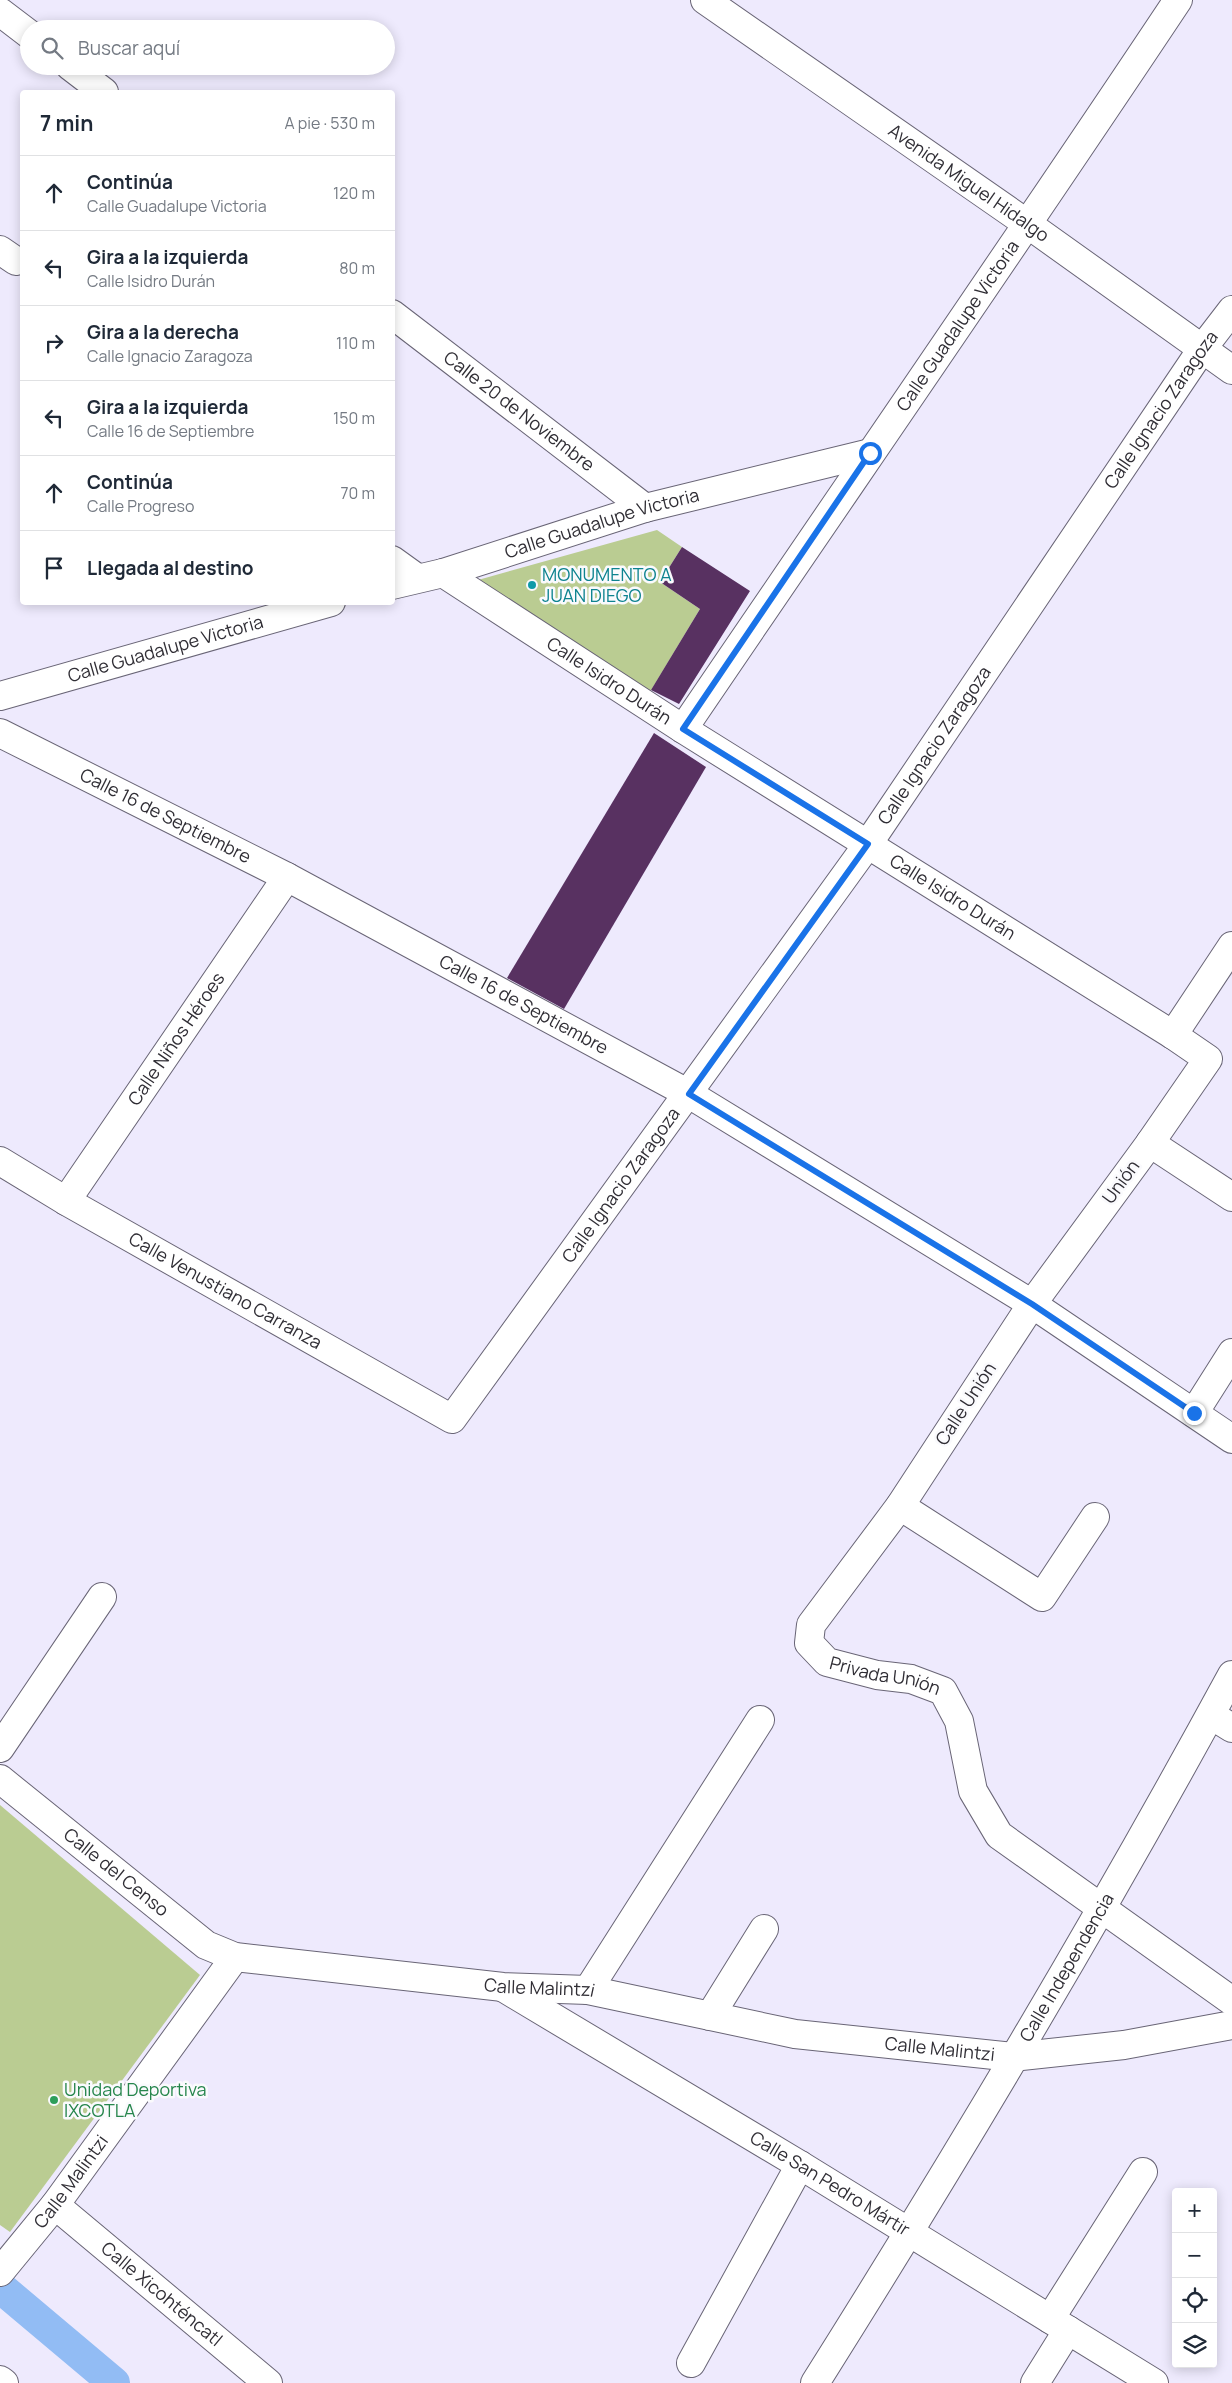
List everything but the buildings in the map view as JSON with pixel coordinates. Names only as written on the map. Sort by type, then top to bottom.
[{"type":"street","name":"Avenida Miguel Hidalgo","points":[[705,0],[1029,225],[1232,370]]},
{"type":"street","name":"Calle Guadalupe Victoria","points":[[683,729],[870,453],[1029,225],[1178,0]]},
{"type":"street","points":[[0,12],[20,27]]},
{"type":"street","points":[[82,75],[101,90]]},
{"type":"street","name":"Calle Ignacio Zaragoza","points":[[452,1420],[868,844],[1202,349],[1232,310]]},
{"type":"street","name":"Calle 20 de Noviembre","points":[[395,316],[644,508]]},
{"type":"street","name":"Calle Guadalupe Victoria","points":[[418,579],[644,508],[870,453]]},
{"type":"street","name":"Calle Isidro Durán","points":[[395,562],[418,579],[683,729],[1174,1035],[1208,1059]]},
{"type":"street","name":"Calle Guadalupe Victoria","points":[[0,696],[320,605]]},
{"type":"street","name":"Calle 16 de Septiembre","points":[[0,733],[287,877],[689,1094],[1032,1304],[1232,1439]]},
{"type":"street","name":"Calle Niños Héroes","points":[[66,1201],[287,877]]},
{"type":"street","points":[[1174,1035],[1232,946]]},
{"type":"street","name":"Unión","points":[[1032,1304],[1150,1144],[1208,1059]]},
{"type":"street","points":[[1150,1144],[1232,1196]]},
{"type":"street","name":"Calle Venustiano Carranza","points":[[0,1161],[66,1201],[452,1420]]},
{"type":"street","name":"Calle Unión","points":[[900,1506],[1032,1304]]},
{"type":"street","points":[[1194,1413],[1232,1353]]},
{"type":"street","points":[[900,1506],[1042,1597],[1095,1516]]},
{"type":"street","name":"Privada Unión","points":[[900,1506],[811,1625],[809,1643],[826,1662],[877,1676],[912,1679],[943,1691],[959,1721],[973,1791],[999,1835],[1232,2001]]},
{"type":"street","points":[[0,1748],[102,1597]]},
{"type":"street","name":"Calle Independencia","points":[[815,2383],[910,2232],[1102,1910],[1221,1721],[1232,1675]]},
{"type":"street","points":[[588,1990],[760,1720]]},
{"type":"street","name":"Calle del Censo","points":[[0,1779],[206,1945],[235,1957]]},
{"type":"street","points":[[710,2016],[764,1929]]},
{"type":"street","name":"Calle Malintzi","points":[[0,2272],[54,2205],[235,1957],[503,1987],[588,1990],[795,2034],[1013,2057],[1124,2045],[1232,2025]]},
{"type":"street","name":"Calle San Pedro Mártir","points":[[503,1987],[800,2165],[1154,2383]]},
{"type":"street","points":[[691,2363],[800,2165]]},
{"type":"street","points":[[1035,2383],[1059,2324],[1143,2172]]},
{"type":"street","name":"Calle Xicohténcatl","points":[[54,2205],[268,2383]]},
{"type":"street","points":[[0,2380],[4,2383]]},
{"type":"green space","points":[[657,530],[682,547],[660,582],[700,609],[650,692],[478,580]]},
{"type":"green space","name":"Unidad Deportiva IXCOTLA","points":[[0,1805],[200,1975],[10,2232],[0,2225]]},
{"type":"waterway","points":[[0,2287],[114,2383]]},
{"type":"place","name":"MONUMENTO A JUAN DIEGO","points":[[532,585]]},
{"type":"place","name":"Unidad Deportiva IXCOTLA","points":[[54,2100]]},
{"type":"route","points":[[870,453],[683,729],[868,844],[689,1094],[1032,1304],[1194,1413]]}]
